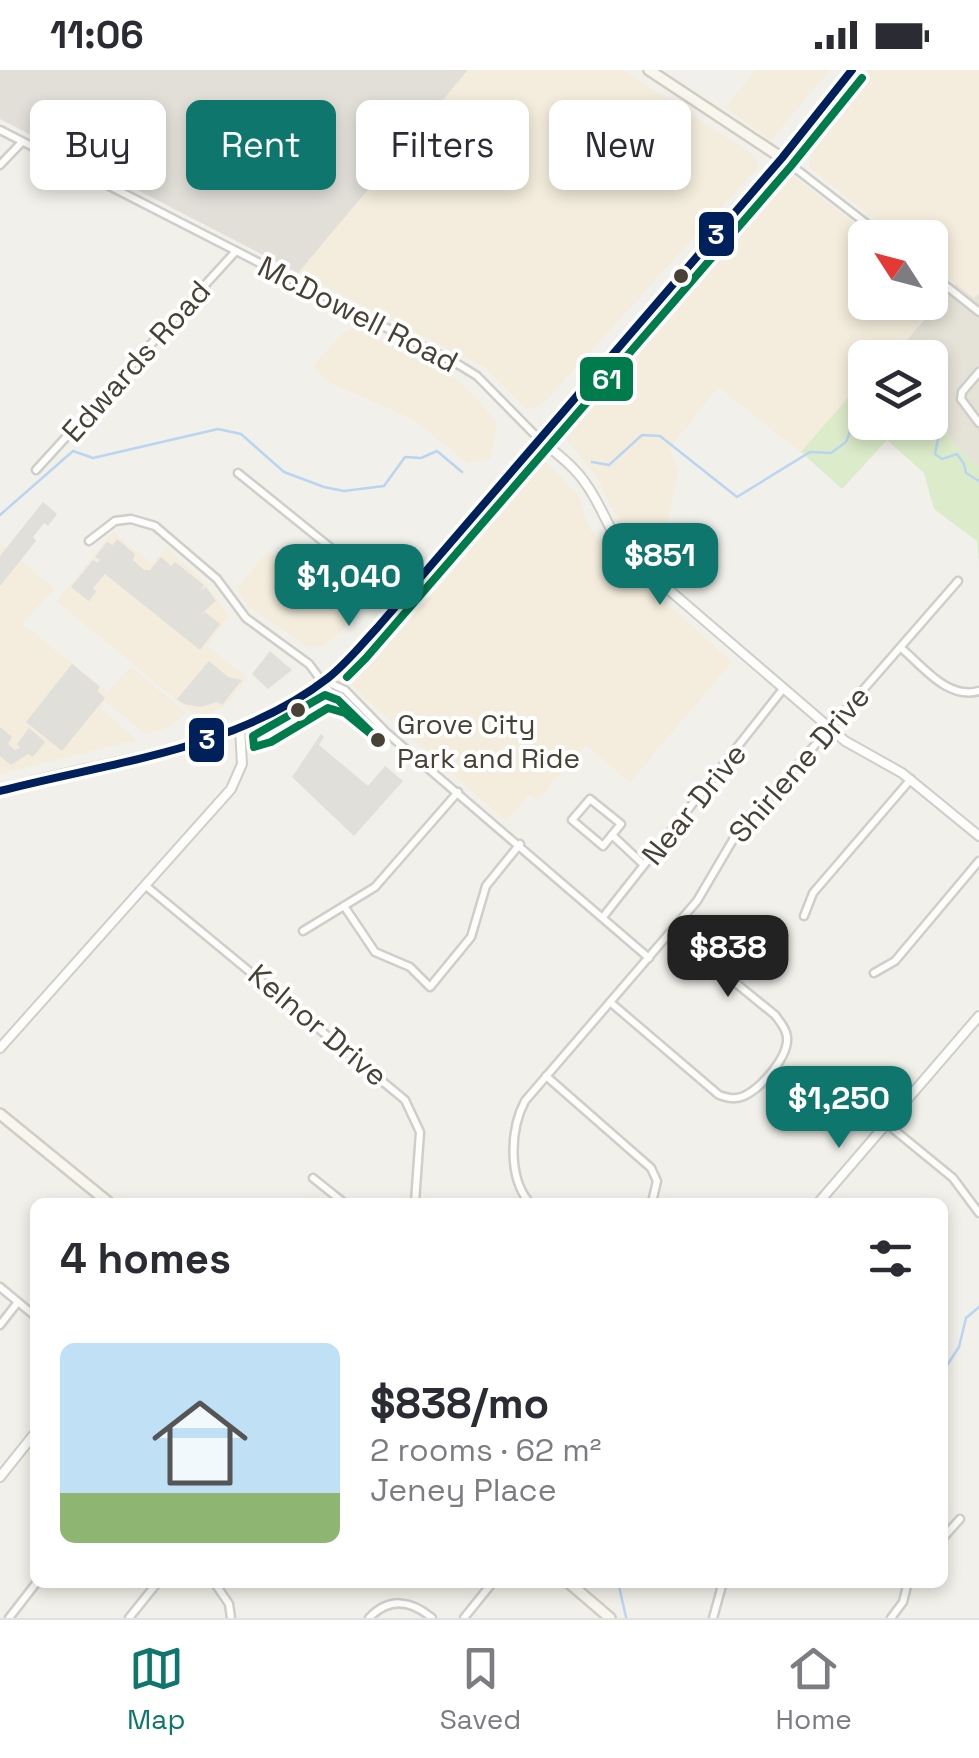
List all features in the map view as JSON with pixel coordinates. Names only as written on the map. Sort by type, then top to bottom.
[{"type":"main road","points":[[649,70],[782,158]]},
{"type":"main road","points":[[0,791],[240,728],[273,714],[324,681],[540,439],[782,158],[852,70]]},
{"type":"main road","points":[[0,1114],[103,1198]]},
{"type":"main road","points":[[575,1588],[610,1618]]},
{"type":"street","name":"McDowell Road","points":[[0,130],[480,379],[587,484],[623,550],[829,727],[853,746],[910,779],[979,836]]},
{"type":"street","points":[[0,165],[22,142]]},
{"type":"street","points":[[782,158],[862,220]]},
{"type":"street","name":"Edwards Road","points":[[36,470],[236,250]]},
{"type":"street","points":[[948,286],[977,307]]},
{"type":"street","points":[[979,372],[962,392],[962,399],[979,423]]},
{"type":"street","points":[[238,473],[398,602]]},
{"type":"street","points":[[89,541],[115,522],[131,519],[154,526],[217,579],[246,618],[309,664],[336,700],[361,722],[387,733]]},
{"type":"street","name":"Shirlene Drive","points":[[527,1198],[516,1180],[516,1126],[525,1101],[697,901],[734,838],[958,581]]},
{"type":"street","points":[[901,648],[949,689],[965,694],[979,691]]},
{"type":"street","points":[[324,681],[345,690],[387,733],[648,958]]},
{"type":"street","name":"Near Drive","points":[[603,917],[783,689]]},
{"type":"street","points":[[0,1048],[237,779],[243,758],[240,728]]},
{"type":"street","points":[[804,916],[813,893],[910,779]]},
{"type":"street","points":[[303,932],[382,881],[458,792]]},
{"type":"street","points":[[590,799],[621,824],[612,835],[603,846],[572,820],[590,799]]},
{"type":"street","points":[[612,835],[644,865]]},
{"type":"street","points":[[344,906],[374,952],[410,967],[430,987],[471,937],[486,886],[520,844]]},
{"type":"street","points":[[874,972],[894,961],[979,861]]},
{"type":"street","name":"Kelnor Drive","points":[[146,886],[405,1100],[416,1121],[421,1144],[415,1198]]},
{"type":"street","points":[[610,1002],[719,1095],[742,1097],[768,1074],[784,1054],[785,1028],[775,1015],[672,931]]},
{"type":"street","points":[[822,1198],[979,1016]]},
{"type":"street","points":[[546,1076],[651,1168],[657,1187],[653,1198]]},
{"type":"street","points":[[887,1124],[953,1178],[979,1213]]},
{"type":"street","points":[[314,1178],[338,1198]]},
{"type":"street","points":[[0,1287],[30,1312]]},
{"type":"street","points":[[0,1324],[18,1302]]},
{"type":"street","points":[[0,1477],[30,1438]]},
{"type":"street","points":[[948,1532],[960,1519]]},
{"type":"street","points":[[9,1618],[32,1588]]},
{"type":"street","points":[[129,1618],[153,1588]]},
{"type":"street","points":[[218,1588],[229,1604],[231,1618]]},
{"type":"street","points":[[464,1618],[488,1588]]},
{"type":"street","points":[[712,1618],[721,1588]]},
{"type":"street","points":[[891,1618],[903,1602],[906,1588]]},
{"type":"street","points":[[369,1618],[382,1607],[404,1602],[432,1618]]},
{"type":"shaded area","points":[[0,70],[468,70],[443,100],[356,100],[356,190],[368,190],[298,273],[137,190],[166,190],[166,100],[30,100],[30,135],[0,119]]},
{"type":"shaded area","points":[[468,70],[623,70],[669,100],[549,100],[549,190],[691,190],[691,114],[755,156],[759,166],[545,401],[528,410],[486,368],[298,273],[368,190],[529,190],[529,100],[443,100]]},
{"type":"shaded area","points":[[755,70],[830,70],[771,140],[726,108]]},
{"type":"shaded area","points":[[869,70],[979,70],[979,293],[974,298],[948,277],[948,220],[876,220],[809,167],[809,149]]},
{"type":"shaded area","points":[[789,173],[851,220],[848,320],[924,320],[905,340],[848,340],[848,398],[801,452],[718,387],[669,449],[679,470],[668,519],[644,550],[634,542],[598,479],[566,438]]},
{"type":"shaded area","points":[[956,284],[974,298],[979,293],[979,466],[956,447],[948,434],[948,340],[907,340],[924,320],[948,320],[948,293]]},
{"type":"shaded area","points":[[355,327],[455,379],[478,399],[497,424],[490,459],[468,463],[413,419],[330,383],[313,367],[344,332]]},
{"type":"shaded area","points":[[545,461],[578,495],[589,528],[617,559],[732,662],[630,782],[586,745],[537,800],[529,795],[506,821],[352,686],[358,672]]},
{"type":"shaded area","points":[[43,502],[57,514],[48,526],[44,523],[33,537],[36,541],[0,586],[0,556]]},
{"type":"shaded area","points":[[113,532],[152,564],[166,548],[205,582],[229,616],[207,646],[247,678],[224,707],[200,719],[57,601]]},
{"type":"shaded area","points":[[117,539],[135,554],[133,560],[144,570],[150,570],[161,557],[171,566],[175,562],[204,585],[201,590],[206,587],[216,601],[200,615],[205,612],[220,624],[200,650],[105,574],[93,588],[96,592],[89,601],[71,587],[93,560],[98,563],[100,560],[95,557],[107,542],[113,545]]},
{"type":"shaded area","points":[[0,543],[54,589],[22,624],[106,690],[105,695],[131,667],[185,712],[170,727],[146,734],[105,701],[105,696],[101,709],[136,740],[0,774]]},
{"type":"shaded area","points":[[268,551],[350,612],[351,623],[324,646],[308,647],[249,607],[237,589]]},
{"type":"shaded area","points":[[270,651],[292,670],[268,689],[252,674]]},
{"type":"shaded area","points":[[209,661],[228,677],[242,680],[222,705],[184,704],[177,699]]},
{"type":"shaded area","points":[[72,664],[100,687],[97,691],[105,698],[62,751],[26,722]]},
{"type":"shaded area","points":[[0,727],[12,737],[8,744],[15,750],[20,748],[17,744],[29,728],[45,742],[33,757],[28,754],[11,765],[0,756]]},
{"type":"shaded area","points":[[321,734],[324,737],[319,745],[368,786],[385,766],[403,781],[354,836],[292,777]]},
{"type":"green space","points":[[848,398],[848,440],[887,440],[842,489],[801,452]]},
{"type":"green space","points":[[948,434],[956,447],[979,466],[979,563],[977,541],[934,509],[924,473],[887,440],[948,440]]},
{"type":"waterway","points":[[0,515],[73,451],[93,458],[218,429],[241,434],[284,472],[344,491],[384,486],[405,457],[421,458],[437,451],[462,472]]},
{"type":"waterway","points":[[592,462],[609,465],[642,435],[660,436],[737,497],[810,452],[831,453],[848,437]]},
{"type":"waterway","points":[[938,440],[935,454],[942,459],[957,454],[966,473],[979,481]]},
{"type":"waterway","points":[[948,1364],[959,1347],[966,1318],[979,1307]]},
{"type":"waterway","points":[[619,1588],[626,1617]]},
{"type":"transit line","name":"3","points":[[0,791],[213,738],[292,702],[335,673],[782,158],[852,70]]},
{"type":"transit line","name":"61","points":[[347,677],[791,166],[862,78]]},
{"type":"transit line","name":"61","points":[[325,695],[338,700],[383,744],[345,713],[328,708],[271,742],[254,747],[253,736],[325,695]]},
{"type":"place","name":"Grove City Park and Ride","points":[[378,740]]}]
